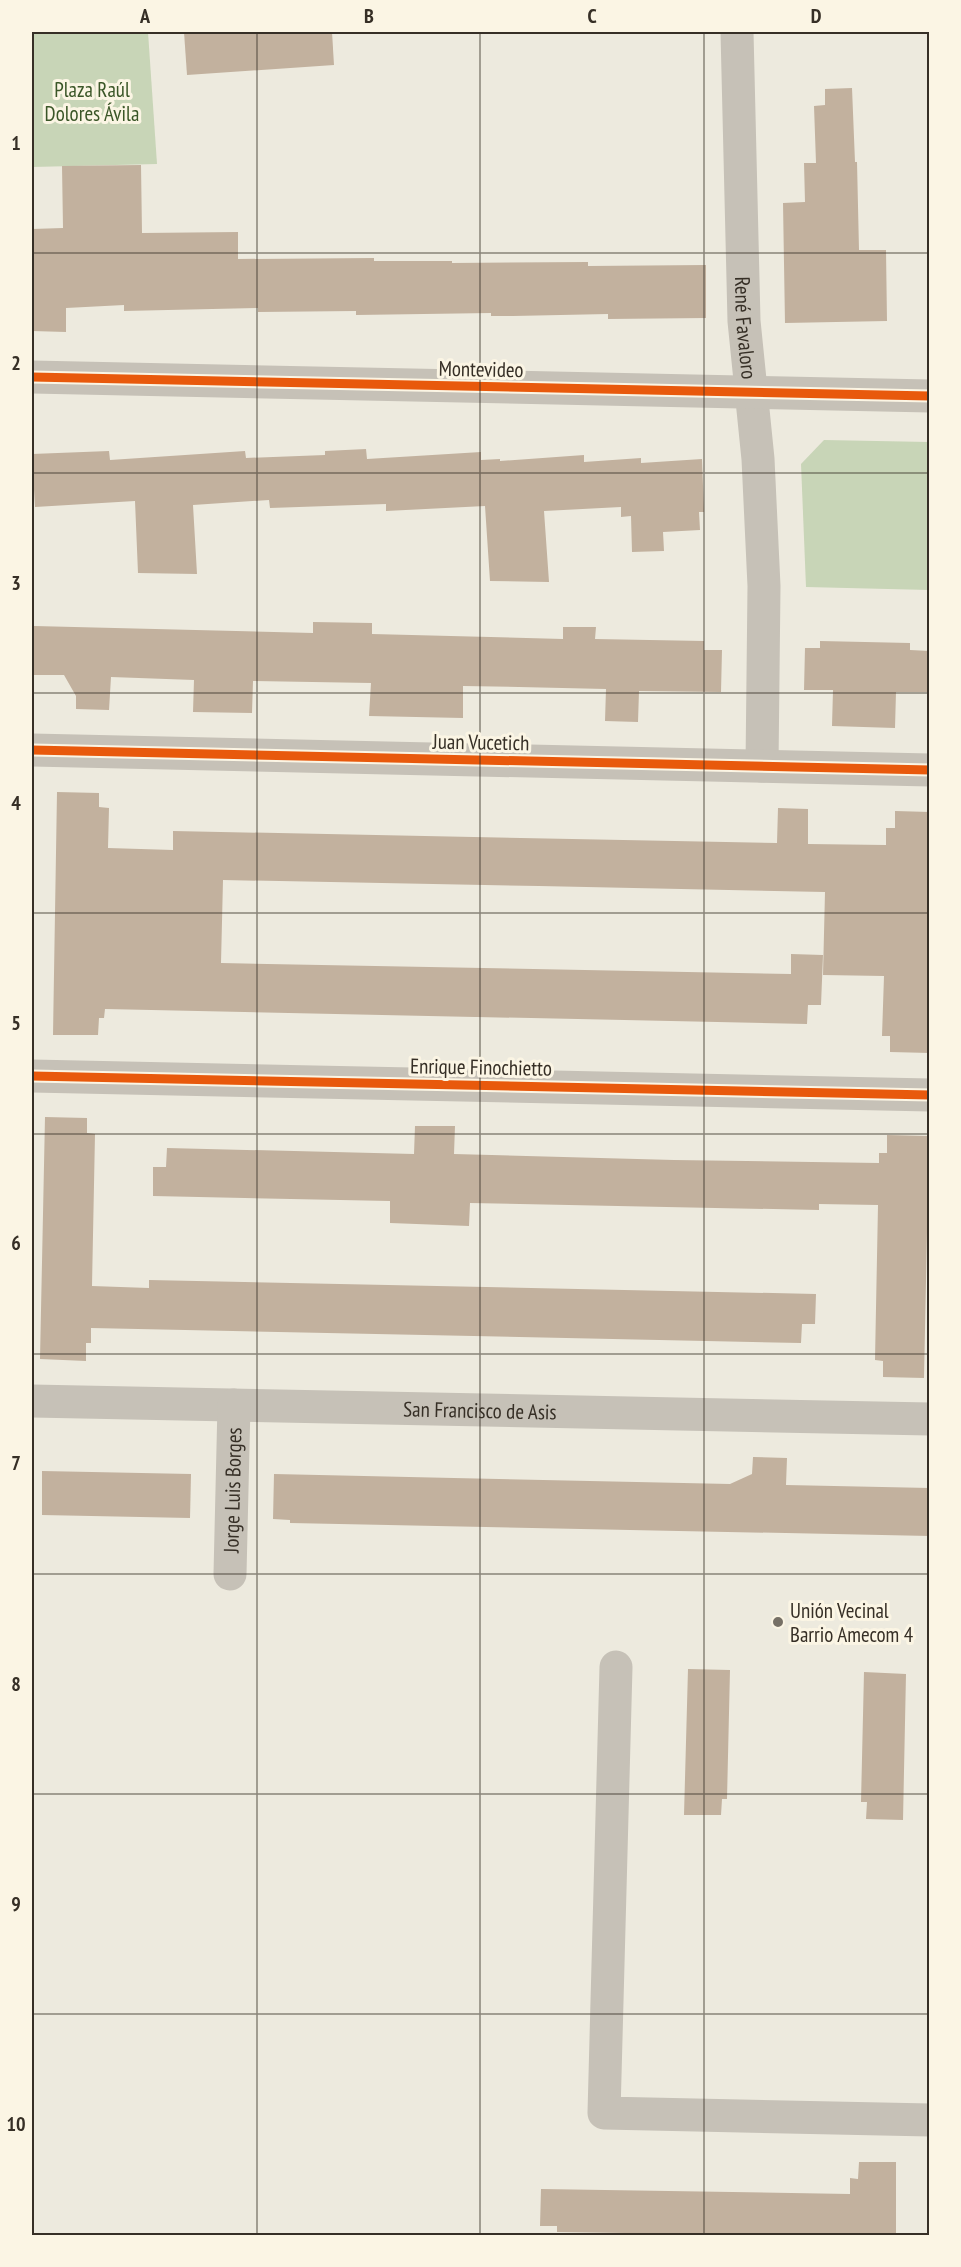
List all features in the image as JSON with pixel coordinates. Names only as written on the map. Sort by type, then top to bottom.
[{"type":"street","name":"René Favaloro","points":[[737,32],[744,321],[758,459],[764,586],[762,766]]},
{"type":"street","name":"Montevideo","points":[[32,377],[930,396]]},
{"type":"street","name":"Juan Vucetich","points":[[32,750],[930,770]]},
{"type":"street","name":"Enrique Finochietto","points":[[32,1076],[930,1095]]},
{"type":"street","name":"San Francisco de Asis","points":[[32,1401],[930,1419]]},
{"type":"street","name":"Jorge Luis Borges","points":[[230,1574],[234,1405]]},
{"type":"street","points":[[616,1667],[604,2113],[930,2120]]},
{"type":"green space","name":"Plaza Raúl Dolores Ávila","points":[[32,32],[148,32],[157,164],[32,167]]},
{"type":"green space","points":[[824,440],[929,442],[929,590],[806,587],[801,464]]},
{"type":"building","points":[[184,32],[332,32],[334,65],[187,75]]},
{"type":"building","points":[[852,88],[855,162],[857,162],[859,250],[886,250],[887,321],[785,323],[783,203],[805,202],[804,163],[816,163],[814,106],[825,105],[825,89]]},
{"type":"building","points":[[141,165],[142,233],[238,232],[238,259],[374,258],[374,261],[452,261],[452,263],[588,262],[588,266],[706,265],[706,318],[608,319],[608,314],[356,315],[356,311],[258,312],[258,308],[124,311],[124,305],[66,308],[66,332],[32,331],[32,229],[63,228],[62,166]]},
{"type":"building","points":[[366,449],[367,459],[481,452],[481,460],[500,459],[500,461],[584,455],[584,462],[641,458],[641,463],[702,459],[704,512],[699,512],[700,530],[663,532],[664,551],[632,552],[631,516],[621,517],[621,507],[544,511],[549,582],[490,581],[485,506],[386,511],[386,504],[270,508],[269,500],[193,505],[197,574],[138,573],[135,501],[35,507],[32,454],[109,451],[110,460],[245,451],[246,458],[325,455],[325,451]]},
{"type":"building","points":[[313,622],[372,623],[372,634],[563,639],[563,627],[596,627],[595,639],[704,641],[704,650],[722,650],[721,692],[639,691],[638,722],[605,721],[606,689],[519,687],[463,686],[463,718],[369,716],[371,683],[253,681],[252,713],[193,712],[194,680],[111,677],[109,710],[76,709],[76,696],[64,675],[32,675],[34,626],[313,633]]},
{"type":"building","points":[[820,641],[910,643],[910,650],[930,651],[930,692],[896,692],[895,728],[832,726],[833,690],[804,690],[805,648],[820,648]]},
{"type":"building","points":[[57,792],[99,793],[99,807],[109,808],[108,848],[173,850],[173,831],[777,843],[778,808],[808,809],[808,844],[886,845],[886,828],[895,828],[895,811],[930,812],[930,1053],[890,1052],[890,1036],[882,1036],[884,976],[823,975],[825,892],[539,886],[223,880],[221,963],[791,974],[791,954],[823,955],[821,1005],[808,1005],[807,1024],[105,1009],[104,1018],[99,1018],[98,1035],[53,1035]]},
{"type":"building","points":[[45,1117],[87,1118],[87,1133],[95,1134],[92,1286],[149,1288],[149,1280],[816,1294],[815,1324],[802,1324],[801,1343],[91,1328],[91,1343],[86,1343],[86,1361],[40,1359]]},
{"type":"building","points":[[415,1126],[455,1126],[454,1154],[674,1160],[879,1163],[879,1153],[887,1153],[887,1135],[929,1136],[924,1378],[883,1377],[883,1361],[875,1360],[878,1205],[819,1204],[819,1210],[470,1203],[469,1226],[390,1223],[390,1201],[153,1196],[153,1167],[166,1167],[167,1148],[414,1154]]},
{"type":"building","points":[[753,1457],[787,1458],[786,1485],[930,1488],[930,1536],[290,1523],[290,1520],[273,1519],[274,1474],[730,1484],[752,1474]]},
{"type":"building","points":[[42,1471],[191,1474],[190,1518],[42,1515]]},
{"type":"building","points":[[688,1669],[730,1670],[727,1799],[722,1799],[721,1815],[684,1815]]},
{"type":"building","points":[[864,1672],[906,1674],[903,1820],[866,1819],[867,1802],[861,1802]]},
{"type":"building","points":[[859,2162],[896,2162],[896,2235],[557,2232],[557,2226],[540,2226],[541,2189],[850,2194],[850,2178],[858,2179]]},
{"type":"cycle path","points":[[32,377],[930,396]]},
{"type":"cycle path","points":[[32,750],[930,770]]},
{"type":"cycle path","points":[[32,1076],[930,1095]]},
{"type":"place","name":"Unión Vecinal Barrio Amecom 4","points":[[778,1622]]}]
